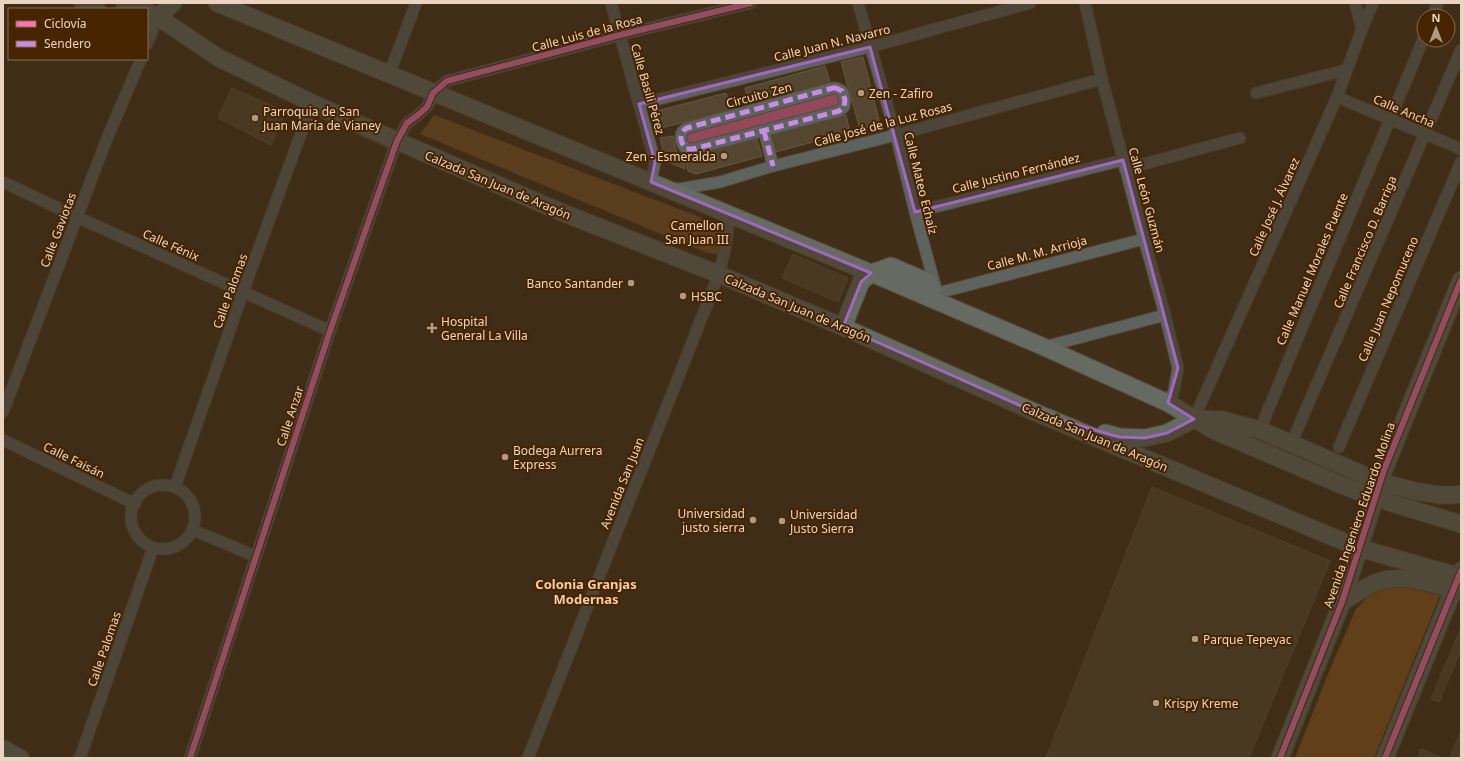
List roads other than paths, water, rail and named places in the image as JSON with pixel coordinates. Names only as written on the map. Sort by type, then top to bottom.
[{"type":"main road","points":[[83,3],[95,8]]},
{"type":"main road","points":[[124,3],[136,8]]},
{"type":"main road","points":[[151,17],[174,3]]},
{"type":"main road","points":[[216,3],[871,273]]},
{"type":"main road","name":"Calzada San Juan de Aragón","points":[[151,17],[220,58],[312,103],[556,210],[718,274],[843,327],[1039,414],[1359,548],[1459,581]]},
{"type":"main road","points":[[843,327],[861,282],[871,273],[891,266],[928,282],[935,296],[1168,403],[1222,434],[1339,484],[1378,490],[1415,490],[1439,494],[1461,494]]},
{"type":"main road","name":"Avenida Ingeniero Eduardo Molina","points":[[1280,758],[1342,602],[1378,490],[1403,421],[1461,280]]},
{"type":"main road","points":[[1039,414],[1119,437],[1145,438],[1167,433],[1194,419],[1223,420],[1260,430],[1291,444],[1378,490],[1461,524]]},
{"type":"main road","points":[[1342,602],[1369,586],[1382,581],[1399,578],[1459,581],[1385,758]]},
{"type":"street","points":[[389,75],[416,3]]},
{"type":"street","name":"Calle Basili Pérez","points":[[611,3],[655,162],[651,182]]},
{"type":"street","name":"Calle Luis de la Rosa","points":[[433,93],[447,81],[620,35],[751,3]]},
{"type":"street","name":"Calle Mateo Echaíz","points":[[858,3],[896,135],[935,296]]},
{"type":"street","name":"Calle Juan N. Navarro","points":[[639,104],[870,47],[1030,3]]},
{"type":"street","name":"Calle León Guzmán","points":[[1085,3],[1102,79],[1178,368],[1174,390],[1168,403]]},
{"type":"street","points":[[1355,3],[1362,29]]},
{"type":"street","name":"Calle José J. Álvarez","points":[[1194,419],[1337,97],[1346,70],[1373,3]]},
{"type":"street","points":[[148,37],[151,17]]},
{"type":"street","name":"Calle Manuel Morales Puente","points":[[1260,430],[1293,347],[1419,48]]},
{"type":"street","name":"Calle Francisco D. Barriga","points":[[1291,444],[1461,50]]},
{"type":"street","name":"Calle Gaviotas","points":[[3,412],[106,141],[141,60]]},
{"type":"street","points":[[1256,93],[1346,70]]},
{"type":"street","name":"Calle José de la Luz Rosas","points":[[671,191],[720,182],[773,166],[896,135],[1102,79]]},
{"type":"street","name":"Circuito Zen","points":[[833,88],[842,91],[845,103],[842,109],[764,131],[693,150],[686,149],[682,144],[681,138],[682,132],[687,128],[833,88]]},
{"type":"street","name":"Calle Anzar","points":[[190,758],[330,331],[397,141],[406,123],[427,107],[433,93]]},
{"type":"street","name":"Calle Ancha","points":[[1337,97],[1461,149]]},
{"type":"street","name":"Calle Palomas","points":[[175,487],[243,292],[312,103]]},
{"type":"street","points":[[764,131],[773,166]]},
{"type":"street","name":"Calle Justino Fernández","points":[[915,212],[1240,138]]},
{"type":"street","name":"Calle Juan Nepomuceno","points":[[1339,447],[1461,162]]},
{"type":"street","name":"Calle Fénix","points":[[3,182],[77,218],[330,331]]},
{"type":"street","name":"Avenida San Juan","points":[[528,758],[718,274],[728,238],[728,215]]},
{"type":"street","name":"Calle M. M. Arrioja","points":[[935,296],[1144,239]]},
{"type":"street","points":[[1044,347],[1165,315]]},
{"type":"street","name":"Calle Faisán","points":[[3,440],[134,504]]},
{"type":"street","points":[[165,485],[175,487],[186,495],[194,508],[195,517],[193,530],[182,543],[163,549],[153,548],[136,534],[132,524],[134,504],[147,490],[156,486],[165,485]]},
{"type":"street","points":[[193,530],[255,556]]},
{"type":"street","name":"Calle Palomas","points":[[80,758],[153,548]]},
{"type":"street","points":[[3,748],[21,758]]},
{"type":"place","name":"Zen - Zafiro","points":[[861,93]]},
{"type":"place","name":"Parroquia de San Juan María de Vianey","points":[[255,118]]},
{"type":"place","name":"Zen - Esmeralda","points":[[724,156]]},
{"type":"place","name":"Banco Santander","points":[[631,283]]},
{"type":"place","name":"HSBC","points":[[683,296]]},
{"type":"place","name":"Hospital General La Villa","points":[[432,328]]},
{"type":"place","name":"Bodega Aurrera Express","points":[[505,457]]},
{"type":"place","name":"Universidad justo sierra","points":[[753,520]]},
{"type":"place","name":"Universidad Justo Sierra","points":[[782,521]]},
{"type":"place","name":"Parque Tepeyac","points":[[1195,639]]},
{"type":"place","name":"Krispy Kreme","points":[[1156,703]]},
{"type":"district","name":"Colonia Granjas Modernas","points":[[586,592]]},
{"type":"park label","name":"Camellon San Juan III","points":[[697,232]]}]
